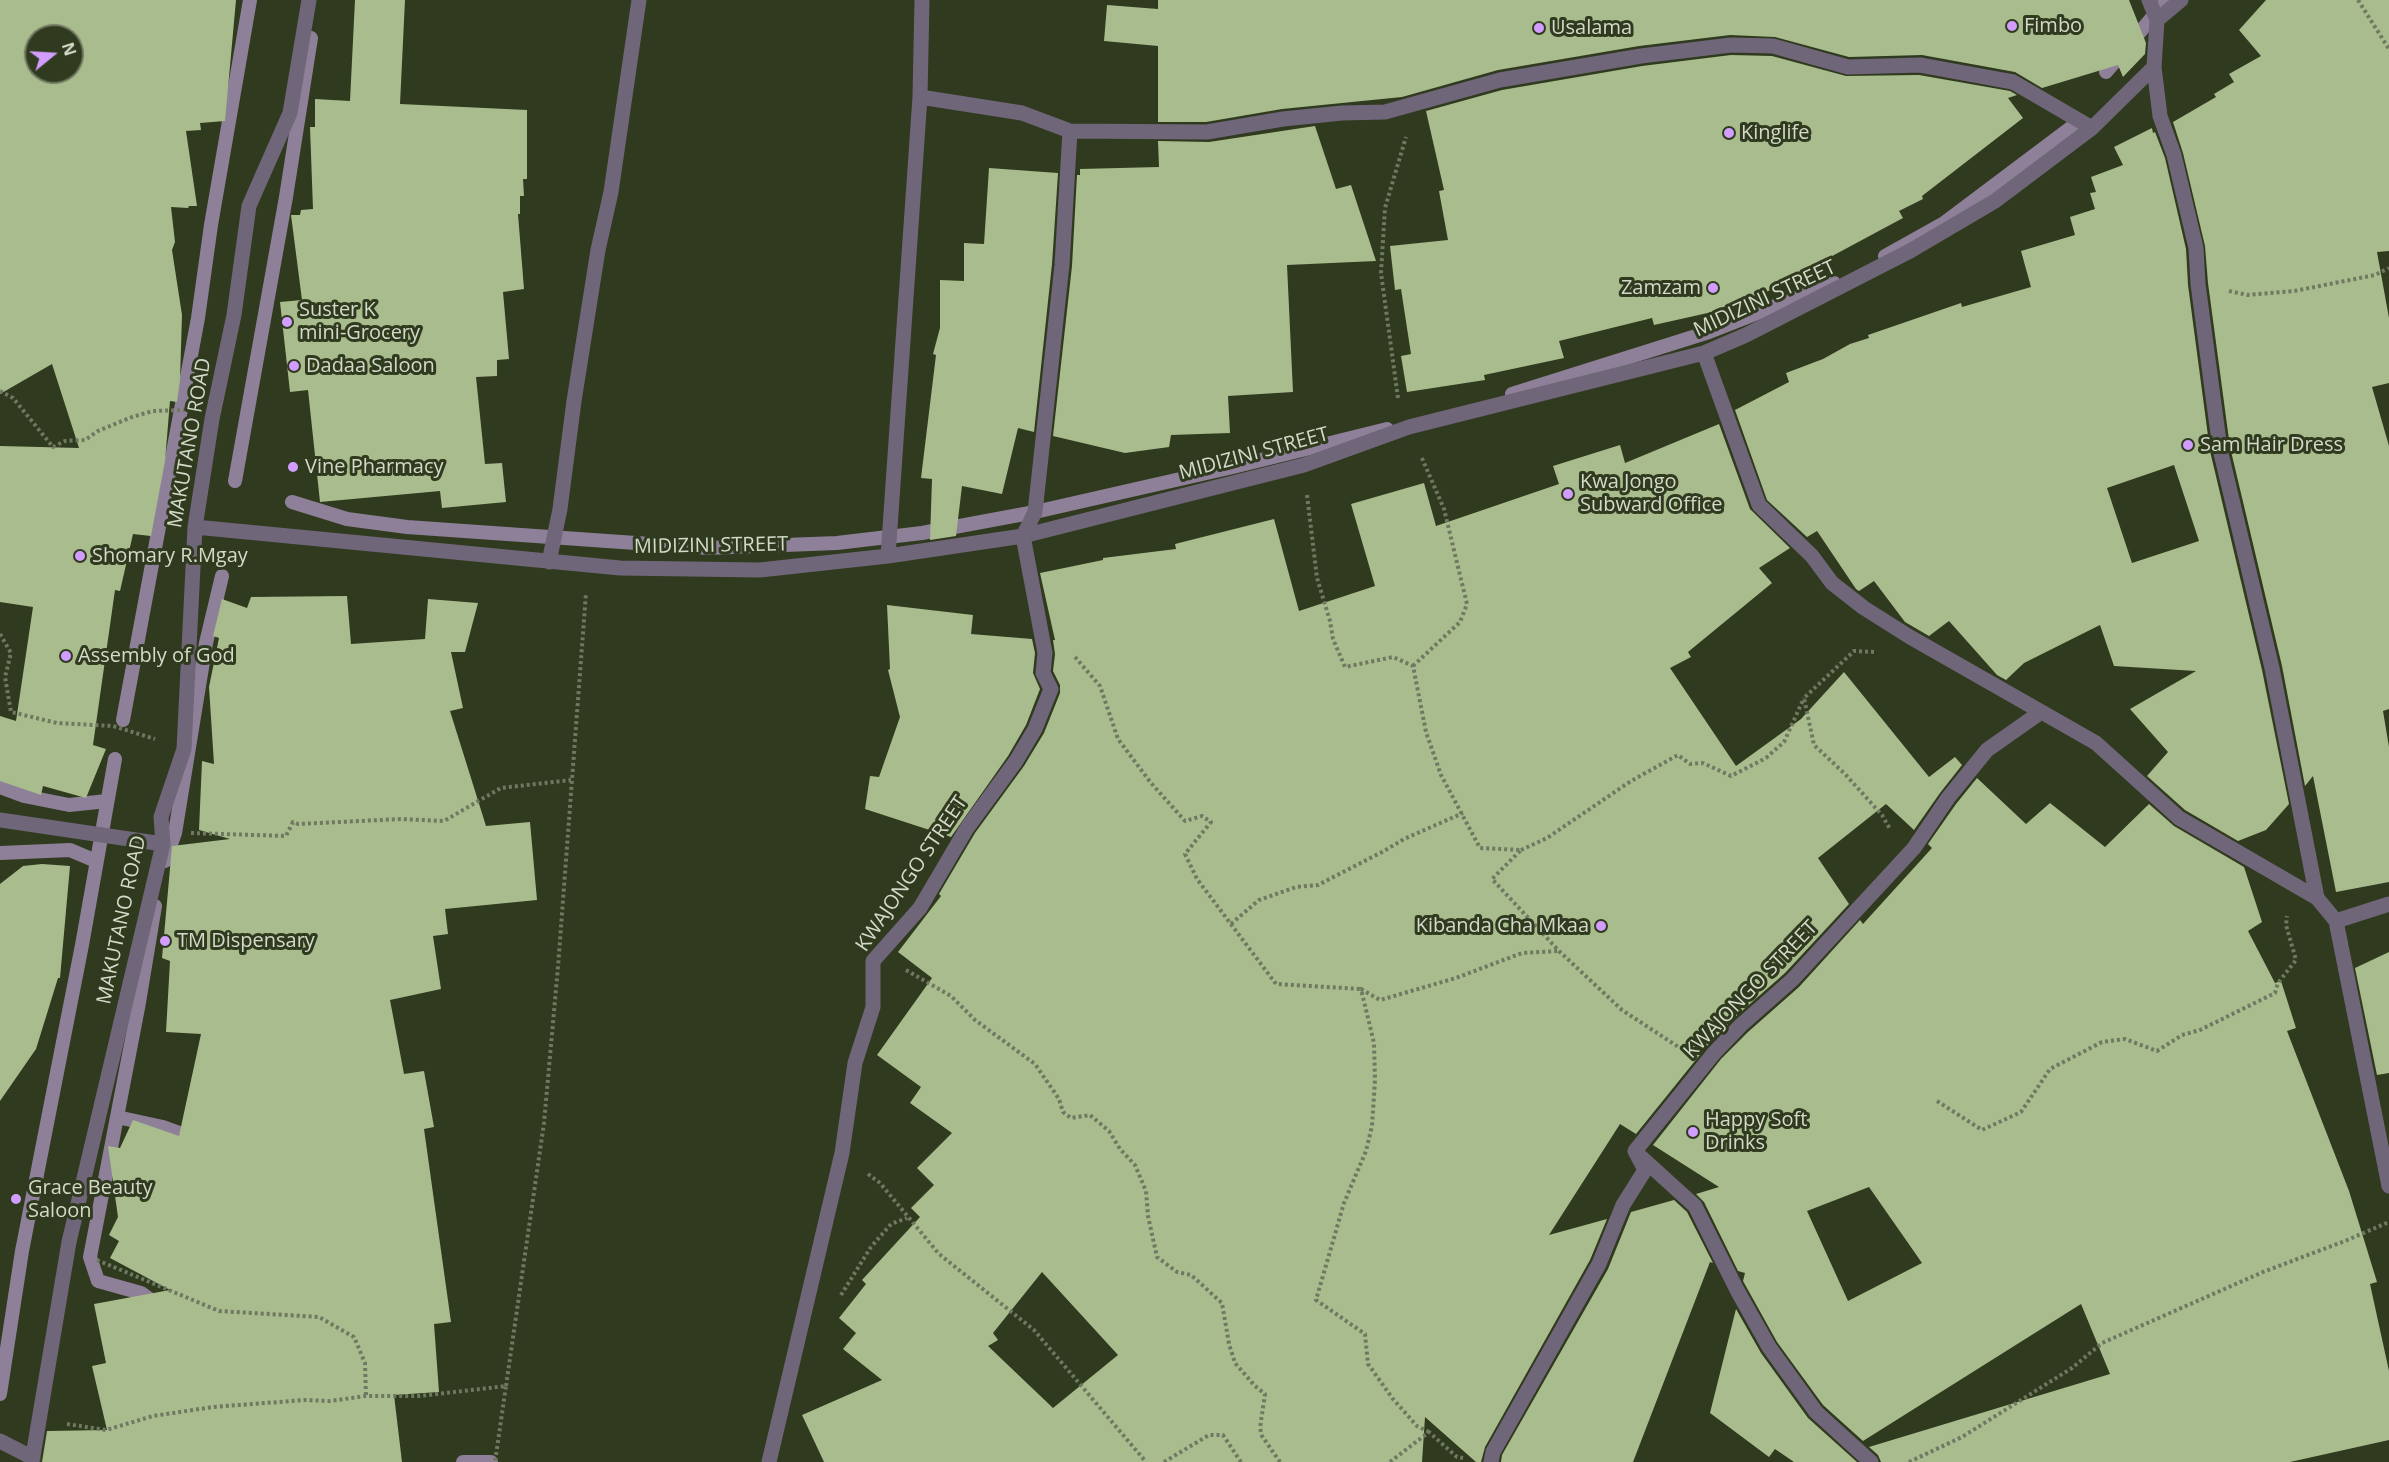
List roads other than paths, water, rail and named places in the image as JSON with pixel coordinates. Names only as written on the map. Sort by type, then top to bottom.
[{"type":"street","name":"MAKUTANO ROAD","points":[[33,1460],[69,1242],[163,844],[161,817],[184,749],[195,527],[212,419],[234,315],[249,206],[290,113],[309,0]]},
{"type":"street","points":[[549,562],[560,510],[596,262],[611,192],[639,0]]},
{"type":"street","points":[[888,556],[920,98],[922,0]]},
{"type":"street","points":[[2149,0],[2157,20],[2154,67],[2160,116],[2174,155],[2196,248],[2198,284],[2220,449],[2272,668],[2317,898]]},
{"type":"street","points":[[2157,20],[2181,0]]},
{"type":"street","points":[[920,98],[1022,114],[1070,131],[1207,132],[1283,119],[1342,113],[1385,112],[1500,80],[1641,56],[1731,45],[1773,46],[1848,67],[1920,65],[2013,82],[2092,128]]},
{"type":"street","name":"MIDIZINI STREET","points":[[195,527],[588,566],[760,570],[888,556],[1023,536],[1304,465],[1409,428],[1704,352],[1746,335],[1910,251],[1995,201],[2092,128],[2154,67]]},
{"type":"street","points":[[1023,536],[1035,512],[1062,264],[1070,131]]},
{"type":"street","points":[[1704,352],[1759,505],[1812,556],[1832,583],[1864,608],[1910,637],[2096,743],[2179,818],[2317,898],[2336,921],[2389,1186]]},
{"type":"street","name":"KWAJONGO STREET","points":[[769,1462],[842,1153],[855,1063],[873,1007],[873,961],[920,908],[967,828],[998,788],[1035,729],[1051,689],[1042,674],[1045,653],[1023,536]]},
{"type":"street","name":"KWAJONGO STREET","points":[[1635,1151],[1714,1053],[1741,1024],[1792,980],[1914,848],[1948,798],[1987,750],[2041,712]]},
{"type":"street","points":[[1,823],[163,844]]},
{"type":"street","points":[[2336,921],[2389,904]]},
{"type":"street","points":[[1492,1457],[1599,1264],[1623,1205],[1645,1170],[1635,1151]]},
{"type":"street","points":[[1635,1151],[1695,1206],[1737,1290],[1769,1347],[1816,1412],[1871,1462]]},
{"type":"street","points":[[0,1441],[33,1460]]},
{"type":"waterway","points":[[123,720],[198,318],[211,225],[250,0]]},
{"type":"waterway","points":[[2106,72],[2167,0]]},
{"type":"waterway","points":[[235,481],[286,197],[311,38]]},
{"type":"waterway","points":[[1885,256],[1944,223],[2073,126]]},
{"type":"waterway","points":[[1512,394],[1709,332],[1834,283]]},
{"type":"waterway","points":[[292,502],[347,519],[407,527],[707,548],[837,543],[922,533],[1035,512],[1387,429]]},
{"type":"waterway","points":[[165,861],[175,833],[206,643],[222,576]]},
{"type":"waterway","points":[[0,1394],[22,1251],[82,945],[115,759]]},
{"type":"waterway","points":[[0,787],[24,796],[69,805],[107,801]]},
{"type":"waterway","points":[[0,853],[70,850],[96,861]]},
{"type":"waterway","points":[[155,906],[138,1008],[90,1257],[98,1281],[141,1293],[159,1306]]},
{"type":"waterway","points":[[117,1117],[163,1127],[196,1139]]},
{"type":"waterway","points":[[463,1462],[491,1462]]},
{"type":"place","name":"Fimbo","points":[[2012,26]]},
{"type":"place","name":"Usalama","points":[[1539,28]]},
{"type":"place","name":"Kinglife","points":[[1729,133]]},
{"type":"place","name":"Zamzam","points":[[1713,288]]},
{"type":"place","name":"Suster K mini-Grocery","points":[[287,322]]},
{"type":"place","name":"Dadaa Saloon","points":[[294,366]]},
{"type":"place","name":"Sam Hair Dress","points":[[2188,445]]},
{"type":"place","name":"Vine Pharmacy","points":[[293,467]]},
{"type":"place","name":"Kwa Jongo Subward Office","points":[[1568,494]]},
{"type":"place","name":"Shomary R.Mgay","points":[[80,556]]},
{"type":"place","name":"Assembly of God","points":[[66,656]]},
{"type":"place","name":"Kibanda Cha Mkaa","points":[[1601,926]]},
{"type":"place","name":"TM Dispensary","points":[[165,941]]},
{"type":"place","name":"Happy Soft Drinks","points":[[1693,1132]]},
{"type":"place","name":"Grace Beauty Saloon","points":[[16,1199]]}]
